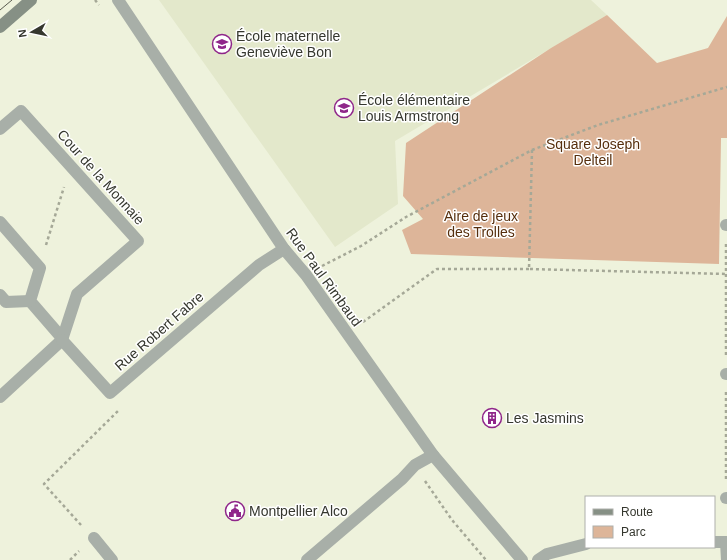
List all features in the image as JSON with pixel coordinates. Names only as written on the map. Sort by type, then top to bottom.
[{"type":"street","points":[[0,27],[31,0]]},
{"type":"street","name":"Rue Paul Rimbaud","points":[[118,0],[284,249],[306,275],[433,455],[522,560]]},
{"type":"street","name":"Cour de la Monnaie","points":[[0,129],[20,111],[138,241],[77,294],[62,339]]},
{"type":"street","points":[[0,222],[40,268],[30,301]]},
{"type":"street","name":"Rue Robert Fabre","points":[[110,393],[259,265],[284,249]]},
{"type":"street","points":[[0,295],[6,302],[30,301]]},
{"type":"street","points":[[30,301],[110,393]]},
{"type":"street","points":[[0,397],[62,339]]},
{"type":"street","points":[[307,560],[402,480],[415,465],[433,455]]},
{"type":"street","points":[[94,538],[112,560]]},
{"type":"street","points":[[722,542],[727,560]]},
{"type":"street","points":[[538,560],[547,554],[585,544]]},
{"type":"path","points":[[306,275],[361,246],[406,217],[532,150],[598,125],[727,87]]},
{"type":"path","points":[[529,269],[532,150]]},
{"type":"path","points":[[40,268],[70,166]]},
{"type":"path","points":[[347,334],[437,269],[529,269],[727,274]]},
{"type":"path","points":[[70,560],[94,538],[44,484],[123,406],[110,393]]},
{"type":"shaded area","name":"École élémentaire Louis Armstrong","points":[[159,0],[591,0],[607,15],[395,141],[398,204],[335,247]]},
{"type":"green space","name":"Square Joseph Delteil","points":[[607,15],[657,63],[708,48],[727,16],[727,138],[721,138],[719,264],[411,254],[402,230],[423,219],[403,196],[406,143],[551,48]]},
{"type":"tram line","points":[[0,10],[12,0]]},
{"type":"place","name":"École maternelle Geneviève Bon","points":[[222,44]]},
{"type":"place","name":"École élémentaire Louis Armstrong","points":[[344,108]]},
{"type":"place","name":"Les Jasmins","points":[[492,418]]},
{"type":"place","name":"Montpellier Alco","points":[[235,511]]},
{"type":"park label","name":"Aire de jeux des Trolles","points":[[481,224]]}]
